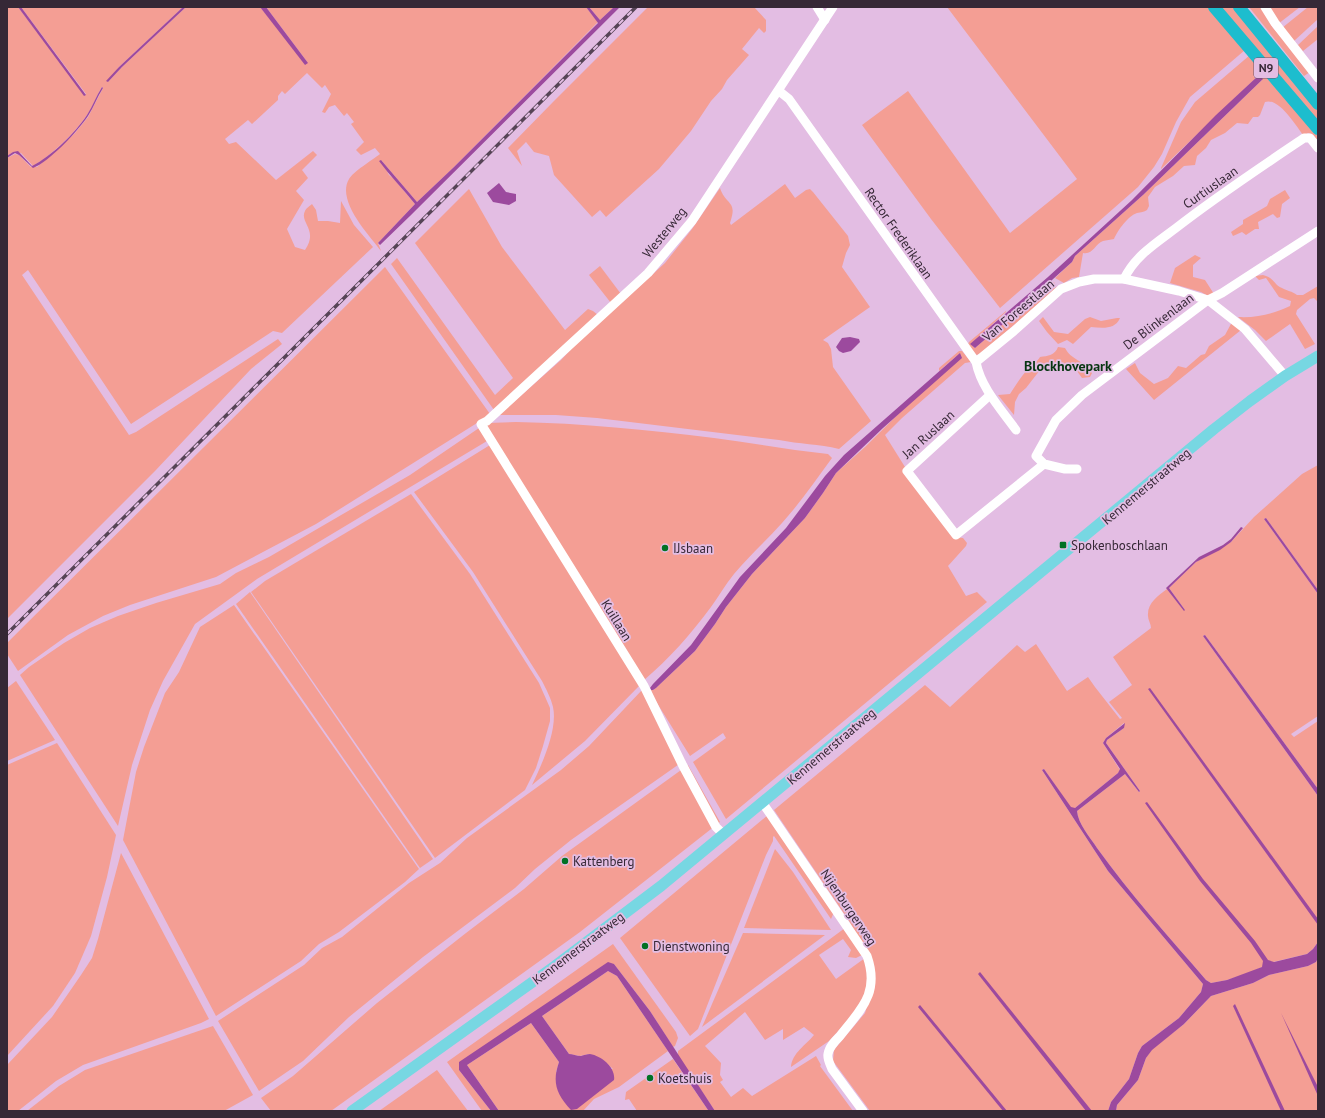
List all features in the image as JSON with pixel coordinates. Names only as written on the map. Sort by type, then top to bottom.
[{"type":"highway","name":"N9","points":[[1214,7],[1318,129]]},
{"type":"highway","name":"N9","points":[[1238,7],[1318,104]]},
{"type":"main road","name":"Kennemerstraatweg","points":[[352,1111],[556,966],[661,886],[720,830],[762,802],[1214,429],[1285,376],[1318,356]]},
{"type":"main road","name":"Kennemerstraatweg","points":[[1299,368],[1318,361]]},
{"type":"street","points":[[817,7],[825,20]]},
{"type":"street","name":"Westerweg","points":[[481,424],[648,273],[692,221],[833,7]]},
{"type":"street","points":[[1265,7],[1274,23],[1318,78]]},
{"type":"street","name":"Rector Frederiklaan","points":[[779,91],[789,99],[976,362],[978,371],[990,394]]},
{"type":"street","name":"Curtiuslaan","points":[[1124,279],[1129,269],[1144,252],[1204,206],[1304,138],[1310,138],[1318,148]]},
{"type":"street","name":"De Blinkenlaan","points":[[1044,464],[1036,456],[1056,420],[1082,395],[1208,300],[1222,293],[1318,231]]},
{"type":"street","name":"Van Foreestlaan","points":[[976,362],[1014,331],[1061,289],[1079,282],[1094,279],[1124,279],[1179,291],[1208,300],[1245,329],[1285,376]]},
{"type":"street","points":[[990,394],[1016,430]]},
{"type":"street","name":"Jan Ruslaan","points":[[990,394],[907,471],[956,534],[1044,464]]},
{"type":"street","name":"Kuillaan","points":[[481,424],[644,686],[683,766],[720,830]]},
{"type":"street","points":[[1044,464],[1065,469],[1077,469]]},
{"type":"street","name":"Nijenburgerweg","points":[[762,802],[867,956],[870,964],[872,979],[868,999],[861,1010],[833,1044],[828,1053],[829,1062],[832,1069],[863,1111]]},
{"type":"shaded area","points":[[7,7],[18,7],[85,95],[86,94],[21,7],[183,7],[119,67],[108,82],[186,7],[260,7],[308,63],[266,7],[586,7],[598,22],[454,167],[417,202],[381,160],[389,175],[415,204],[378,243],[381,251],[362,227],[350,207],[346,188],[351,176],[380,154],[375,148],[361,155],[356,150],[364,142],[351,124],[354,122],[347,113],[344,116],[335,105],[329,107],[325,113],[322,112],[331,94],[325,85],[322,88],[307,73],[285,94],[282,91],[278,96],[278,100],[252,124],[248,120],[225,139],[229,144],[236,142],[276,180],[313,151],[317,155],[302,170],[308,178],[296,191],[304,200],[287,229],[295,247],[305,250],[309,243],[310,232],[304,219],[307,208],[312,204],[316,210],[318,221],[340,223],[341,201],[354,225],[373,247],[282,333],[273,331],[131,424],[28,270],[22,275],[129,435],[136,432],[278,339],[282,344],[251,369],[155,471],[7,619],[7,158],[15,154],[19,155],[31,167],[37,167],[75,133],[88,117],[103,88],[102,87],[100,90],[89,112],[75,130],[55,150],[33,166],[21,153],[13,152],[7,156]]},
{"type":"shaded area","points":[[18,7],[21,7],[86,95],[84,96]]},
{"type":"shaded area","points":[[183,7],[186,7],[108,82],[106,81],[119,67]]},
{"type":"shaded area","points":[[260,7],[266,7],[308,63],[305,65]]},
{"type":"shaded area","points":[[586,7],[589,7],[600,20],[614,7],[620,7],[380,245],[378,243],[415,204],[379,161],[381,160],[417,202],[598,23]]},
{"type":"shaded area","points":[[589,7],[614,7],[600,20]]},
{"type":"shaded area","points":[[648,7],[754,7],[766,20],[766,31],[764,33],[759,28],[742,49],[749,55],[727,80],[691,131],[659,169],[606,217],[600,210],[592,217],[554,175],[549,156],[534,152],[526,142],[517,151],[522,166],[508,148]]},
{"type":"shaded area","points":[[947,7],[1208,7],[1245,50],[1190,97],[1176,122],[1162,154],[1138,187],[1000,308],[931,219],[862,125],[908,91],[1010,233],[1077,179]]},
{"type":"shaded area","points":[[1220,7],[1233,7],[1318,110],[1318,122]]},
{"type":"shaded area","points":[[1249,7],[1261,7],[1273,28],[1294,51],[1310,72],[1304,76]]},
{"type":"shaded area","points":[[1268,7],[1300,7],[1278,24]]},
{"type":"shaded area","points":[[1308,7],[1318,7],[1318,19],[1294,41],[1282,28]]},
{"type":"shaded area","points":[[1318,26],[1318,39],[1303,51],[1298,45]]},
{"type":"shaded area","points":[[1250,55],[1318,136],[1318,141],[1312,134],[1308,133],[1304,136],[1287,113],[1276,104],[1265,102],[1258,117],[1253,117],[1248,124],[1237,123],[1225,133],[1211,140],[1206,148],[1197,156],[1195,165],[1184,166],[1173,176],[1155,187],[1148,197],[1149,206],[1147,210],[1130,217],[1114,239],[1100,242],[1092,251],[1083,253],[1079,277],[1072,278],[1064,283],[1055,278],[1072,262],[1075,256],[1143,195],[1262,80],[1259,75],[1161,169],[1181,122],[1195,102]]},
{"type":"shaded area","points":[[1259,75],[1263,79],[1143,195],[1075,256],[1072,262],[1052,280],[1052,282],[975,348],[970,344],[1048,277],[1132,200],[1216,115]]},
{"type":"shaded area","points":[[102,87],[103,88],[88,116],[63,145],[40,165],[33,168],[15,153],[7,158],[7,156],[13,152],[18,151],[32,166],[40,162],[62,144],[82,122]]},
{"type":"shaded area","points":[[499,183],[506,192],[516,194],[516,201],[509,205],[493,202],[487,193]]},
{"type":"shaded area","points":[[785,184],[795,198],[806,190],[810,189],[848,236],[850,245],[842,267],[870,307],[823,340],[828,343],[831,349],[833,367],[871,421],[839,449],[779,440],[597,418],[556,415],[499,415],[561,360],[576,344],[665,263],[692,229],[720,188],[722,194],[733,210],[730,223],[731,225]]},
{"type":"shaded area","points":[[469,189],[502,247],[565,330],[588,309],[598,315],[494,410],[391,264],[397,258],[495,395],[513,378],[415,243]]},
{"type":"shaded area","points":[[1285,190],[1290,198],[1282,204],[1280,217],[1277,218],[1273,214],[1258,222],[1259,229],[1255,229],[1246,235],[1242,232],[1233,236],[1231,232],[1243,224],[1243,220],[1267,206],[1270,199]]},
{"type":"shaded area","points":[[1195,255],[1201,258],[1193,265],[1193,277],[1205,280],[1214,294],[1210,297],[1201,292],[1170,283],[1175,268]]},
{"type":"shaded area","points":[[600,266],[621,294],[611,303],[589,275]]},
{"type":"shaded area","points":[[385,267],[490,414],[316,524],[216,577],[130,605],[103,616],[68,635],[18,671],[7,654],[7,643]]},
{"type":"shaded area","points":[[1263,275],[1270,278],[1284,289],[1297,295],[1303,295],[1318,286],[1318,302],[1314,298],[1310,299],[1297,310],[1296,314],[1315,344],[1305,349],[1290,324],[1266,341],[1238,317],[1265,315],[1290,306],[1291,301],[1279,297],[1266,278],[1259,280],[1255,276]]},
{"type":"shaded area","points":[[1052,282],[1054,282],[1057,288],[980,354],[976,355],[968,344],[969,342],[1006,311],[971,344],[975,348]]},
{"type":"shaded area","points":[[1043,317],[1054,332],[1068,334],[1085,319],[1090,317],[1101,321],[1120,318],[1115,325],[1112,326],[1104,328],[1091,327],[1073,344],[1067,340],[1058,344],[1039,321]]},
{"type":"shaded area","points":[[1232,322],[1241,330],[1154,400],[1126,369],[1135,363],[1140,373],[1154,384],[1168,378],[1178,366],[1186,368],[1201,355],[1205,354],[1209,346],[1225,335]]},
{"type":"shaded area","points":[[850,337],[859,339],[860,342],[851,351],[843,353],[839,351],[836,347],[842,338]]},
{"type":"shaded area","points":[[1058,347],[1065,348],[1071,355],[1085,365],[1092,373],[1090,377],[1082,378],[1074,367],[1060,362],[1050,364],[1040,370],[1026,388],[1019,394],[1015,402],[1014,415],[998,395],[1010,394],[1024,374],[1040,357],[1048,356],[1057,350]]},
{"type":"shaded area","points":[[959,351],[962,351],[971,362],[965,363],[902,418],[885,435],[905,467],[956,537],[963,538],[967,543],[948,566],[966,596],[977,592],[987,602],[726,819],[693,762],[726,738],[723,733],[690,756],[652,695],[651,690],[656,688],[695,651],[726,607],[752,574],[805,518],[836,473],[865,447],[960,353],[939,371],[939,368]]},
{"type":"shaded area","points":[[960,353],[962,358],[883,428],[836,473],[805,518],[752,574],[726,607],[695,651],[656,688],[651,690],[650,688],[653,684],[691,645],[740,577],[786,528],[825,476],[844,455]]},
{"type":"shaded area","name":"IJsbaan","points":[[516,422],[590,425],[689,435],[828,454],[832,458],[789,515],[734,574],[696,627],[671,655],[643,681],[485,425],[488,423]]},
{"type":"shaded area","points":[[479,428],[487,441],[257,579],[195,624],[163,681],[150,710],[132,765],[118,826],[20,675],[64,643],[90,628],[118,616],[156,603],[220,584],[236,573],[269,557],[410,475]]},
{"type":"shaded area","points":[[490,445],[640,685],[585,741],[532,785],[551,736],[554,716],[550,697],[542,681],[473,572],[414,492]]},
{"type":"shaded area","points":[[1318,465],[1318,590],[1266,518],[1264,519],[1318,594],[1318,716],[1291,734],[1294,737],[1318,721],[1318,789],[1205,635],[1203,636],[1318,796],[1318,942],[1307,954],[1273,962],[1249,973],[1227,980],[1211,983],[1206,980],[1123,882],[1088,835],[1078,816],[1077,811],[1125,774],[1139,792],[1140,791],[1106,743],[1107,740],[1124,728],[1124,723],[1106,738],[1103,743],[1120,770],[1075,808],[1071,808],[1044,769],[1042,770],[1108,871],[1203,984],[1201,992],[1179,1018],[1142,1046],[1129,1079],[1111,1102],[1108,1111],[870,1111],[833,1061],[834,1050],[865,1013],[873,986],[870,958],[849,921],[774,810],[925,685],[950,707],[1017,645],[1025,652],[1036,644],[1067,691],[1088,677],[1120,719],[1122,718],[1109,702],[1132,685],[1113,657],[1151,628],[1148,618],[1148,611],[1154,600],[1167,589],[1185,610],[1169,588],[1196,562],[1231,542],[1254,517],[1302,474]]},
{"type":"shaded area","points":[[411,494],[470,574],[539,683],[550,708],[550,721],[543,746],[536,768],[525,790],[435,858],[251,592],[265,581]]},
{"type":"shaded area","points":[[1266,518],[1318,590],[1318,594],[1264,519]]},
{"type":"shaded area","points":[[1241,527],[1243,528],[1231,542],[1220,550],[1196,562],[1169,588],[1185,610],[1184,611],[1166,588],[1199,557],[1223,545],[1231,539]]},
{"type":"shaded area","points":[[250,592],[433,859],[420,868],[236,604]]},
{"type":"shaded area","points":[[234,605],[419,869],[405,882],[339,932],[319,944],[301,961],[216,1016],[123,840],[136,772],[165,693],[179,672],[200,627]]},
{"type":"shaded area","points":[[1205,635],[1318,789],[1318,796],[1203,636]]},
{"type":"shaded area","points":[[16,681],[55,740],[7,761],[7,688]]},
{"type":"shaded area","points":[[1150,688],[1318,919],[1318,925],[1148,689]]},
{"type":"shaded area","points":[[642,690],[685,760],[571,840],[535,869],[515,888],[423,957],[349,1017],[303,1061],[259,1091],[218,1021],[304,965],[322,948],[342,937],[409,883],[440,863],[467,838],[561,770],[589,746]]},
{"type":"shaded area","points":[[1125,723],[1124,728],[1107,740],[1106,743],[1140,791],[1139,792],[1125,774],[1077,811],[1082,826],[1088,835],[1136,899],[1206,980],[1211,983],[1227,980],[1262,967],[1263,961],[1251,943],[1200,881],[1145,803],[1147,802],[1203,879],[1255,941],[1268,960],[1274,962],[1307,954],[1318,942],[1318,958],[1316,962],[1308,966],[1269,975],[1253,983],[1211,996],[1184,1024],[1152,1050],[1146,1058],[1138,1080],[1117,1105],[1116,1111],[1108,1111],[1111,1102],[1129,1079],[1142,1046],[1179,1018],[1201,992],[1203,984],[1108,871],[1042,770],[1044,769],[1071,807],[1075,808],[1118,773],[1120,769],[1103,743],[1106,738]]},
{"type":"shaded area","points":[[57,743],[116,835],[107,877],[91,936],[75,973],[53,1006],[7,1056],[7,765]]},
{"type":"shaded area","points":[[688,765],[720,822],[580,932],[331,1111],[271,1111],[261,1098],[293,1076],[377,1003],[524,889],[562,856]]},
{"type":"shaded area","points":[[768,815],[834,912],[831,919],[774,836],[698,1029],[690,1036],[620,938]]},
{"type":"shaded area","points":[[775,849],[793,872],[831,930],[744,928]]},
{"type":"shaded area","points":[[121,853],[209,1019],[83,1065],[56,1081],[18,1111],[7,1111],[7,1065],[52,1017],[92,958]]},
{"type":"shaded area","points":[[845,928],[862,955],[856,958],[848,957],[851,950],[843,939],[819,955],[836,979],[865,958],[869,980],[862,1005],[829,1041],[791,1067],[797,1053],[814,1035],[804,1027],[783,1040],[783,1029],[765,1040],[745,1012],[705,1046],[721,1063],[720,1075],[723,1080],[720,1082],[731,1097],[743,1088],[752,1096],[816,1056],[821,1065],[820,1066],[853,1111],[715,1111],[678,1056],[678,1051]]},
{"type":"shaded area","points":[[743,933],[825,935],[702,1027]]},
{"type":"shaded area","points":[[613,944],[676,1032],[678,1038],[675,1046],[673,1047],[650,1011],[614,964],[459,1070],[491,1111],[482,1111],[447,1062]]},
{"type":"shaded area","points":[[1318,958],[1318,1111],[1116,1111],[1117,1105],[1138,1080],[1146,1058],[1152,1049],[1184,1024],[1211,996],[1253,983],[1269,975],[1308,966],[1316,962]]},
{"type":"shaded area","points":[[608,962],[614,964],[650,1011],[715,1111],[708,1111],[617,976],[608,971],[542,1016],[569,1054],[581,1056],[590,1054],[599,1057],[607,1063],[613,1071],[614,1080],[577,1109],[571,1110],[562,1099],[557,1088],[556,1076],[559,1062],[531,1023],[467,1065],[499,1111],[491,1111],[459,1070],[459,1062]]},
{"type":"shaded area","points":[[608,971],[617,976],[668,1051],[619,1087],[594,1099],[583,1111],[499,1111],[467,1065],[531,1023],[559,1062],[556,1072],[613,1069],[603,1060],[589,1054],[580,1056],[569,1054],[542,1016]]},
{"type":"shaded area","points":[[980,972],[1092,1111],[1086,1111],[978,974]]},
{"type":"shaded area","points":[[1235,1004],[1285,1111],[1281,1111],[1233,1006]]},
{"type":"shaded area","points":[[920,1005],[1007,1111],[1003,1111],[918,1007]]},
{"type":"shaded area","points":[[1281,1013],[1318,1087],[1318,1096]]},
{"type":"shaded area","points":[[213,1026],[253,1095],[224,1111],[27,1111],[59,1086],[85,1070]]},
{"type":"shaded area","points":[[673,1059],[708,1111],[637,1111],[629,1099],[625,1100],[626,1092]]},
{"type":"shaded area","points":[[437,1070],[468,1111],[379,1111]]},
{"type":"railway","points":[[7,634],[636,7]]},
{"type":"place","name":"Spokenboschlaan","points":[[1063,545]]},
{"type":"place","name":"IJsbaan","points":[[665,548]]},
{"type":"place","name":"Kattenberg","points":[[565,861]]},
{"type":"place","name":"Dienstwoning","points":[[645,946]]},
{"type":"place","name":"Koetshuis","points":[[650,1078]]},
{"type":"district","name":"Blockhovepark","points":[[1068,366]]}]
